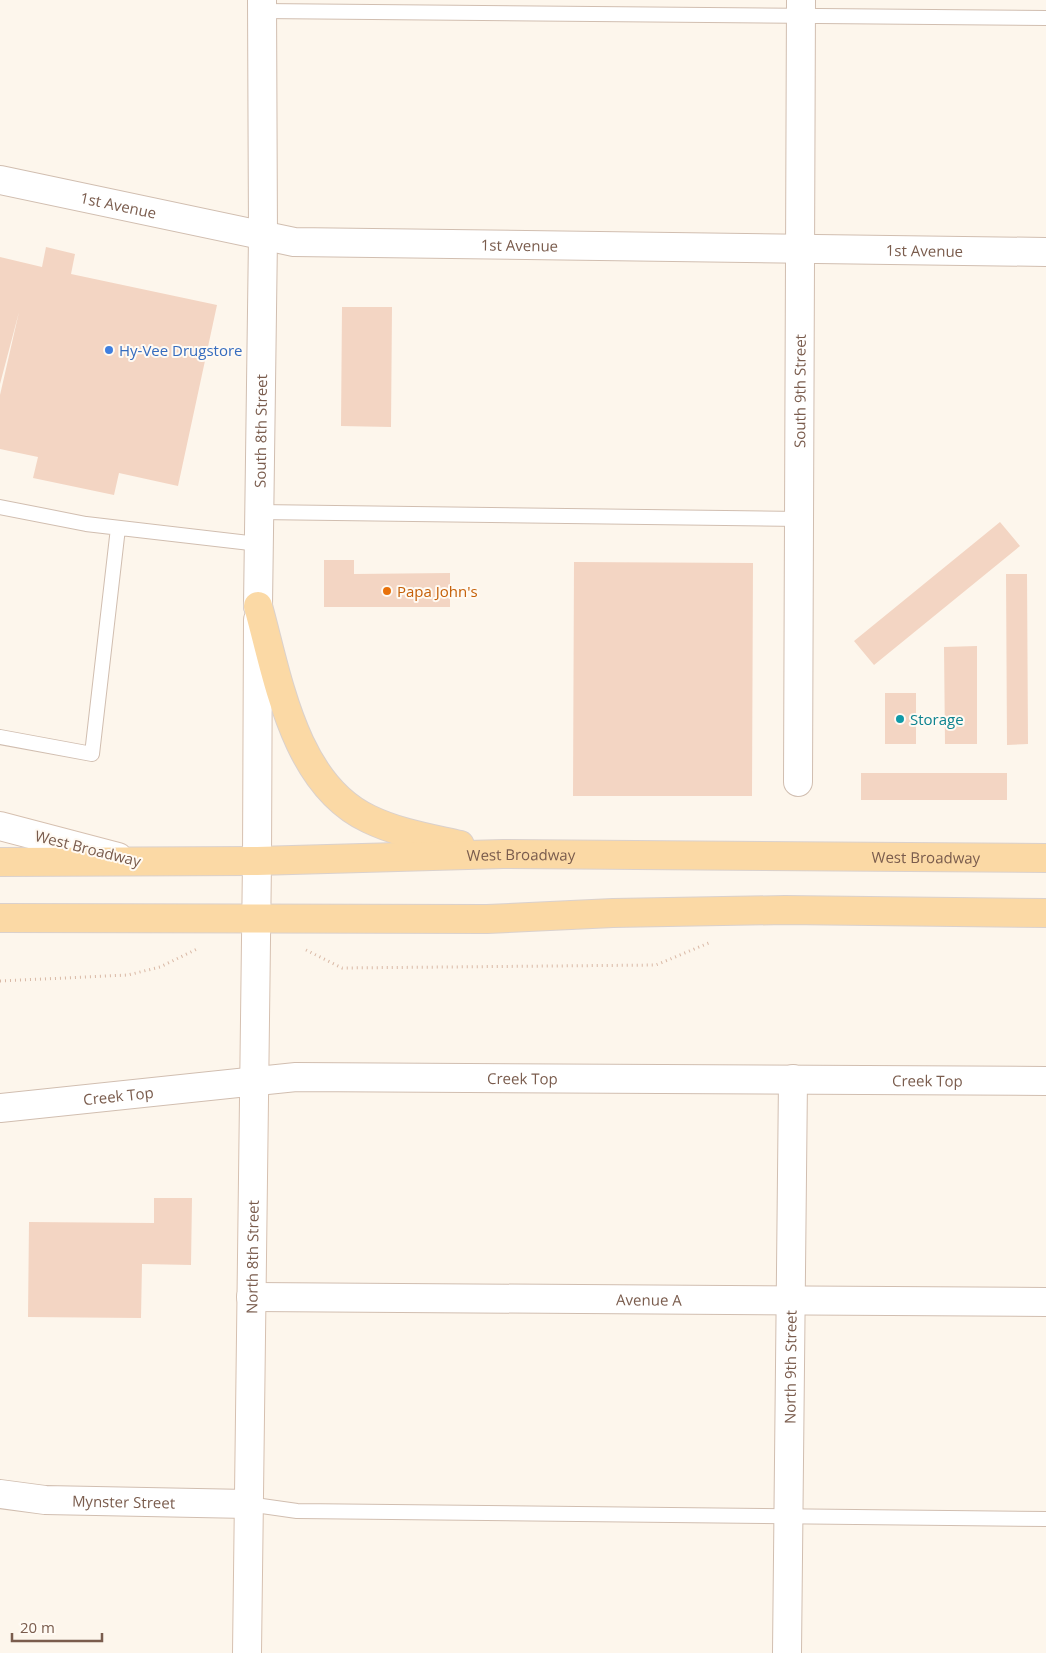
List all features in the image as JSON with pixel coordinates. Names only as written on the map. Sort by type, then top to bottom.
[{"type":"main road","points":[[258,606],[281,691],[306,756],[318,775],[339,800],[367,819],[401,832],[503,854]]},
{"type":"main road","name":"West Broadway","points":[[138,863],[503,854],[1046,858]]},
{"type":"main road","points":[[0,862],[138,863]]},
{"type":"main road","points":[[0,918],[487,920],[723,910],[1046,914]]},
{"type":"street","name":"South 8th Street","points":[[257,861],[258,512],[263,237],[262,5]]},
{"type":"street","name":"South 9th Street","points":[[798,782],[801,8]]},
{"type":"street","name":"1st Avenue","points":[[0,180],[263,237],[294,242],[385,245],[1046,252]]},
{"type":"street","name":"West Broadway","points":[[0,826],[138,863]]},
{"type":"street","name":"North 8th Street","points":[[247,1653],[257,861]]},
{"type":"street","name":"Creek Top","points":[[0,1108],[296,1076],[1046,1081]]},
{"type":"street","name":"North 9th Street","points":[[788,1653],[793,1080]]},
{"type":"street","name":"Avenue A","points":[[251,1297],[1046,1302]]},
{"type":"street","name":"Mynster Street","points":[[0,1494],[45,1500],[248,1504]]},
{"type":"lane","points":[[262,5],[801,8],[1046,18]]},
{"type":"lane","points":[[0,507],[86,524],[258,544]]},
{"type":"lane","points":[[258,512],[800,520]]},
{"type":"lane","points":[[0,737],[92,754],[118,528]]},
{"type":"lane","points":[[248,1504],[297,1511],[1046,1519]]},
{"type":"path","points":[[299,949],[308,950],[342,968],[656,965],[720,938]]},
{"type":"path","points":[[0,981],[128,975],[160,967],[207,944]]},
{"type":"building","name":"Hy-Vee Drugstore","points":[[46,247],[75,254],[71,274],[217,305],[178,486],[119,473],[114,495],[33,478],[38,457],[0,449],[0,395],[19,312],[0,384],[0,257],[42,267]]},
{"type":"building","points":[[342,307],[392,307],[391,427],[341,426]]},
{"type":"building","points":[[1000,522],[1020,546],[874,665],[854,641]]},
{"type":"building","name":"Papa John's","points":[[324,560],[354,560],[354,574],[450,573],[450,607],[324,607]]},
{"type":"building","points":[[574,562],[753,563],[752,796],[573,796]]},
{"type":"building","points":[[1006,574],[1027,574],[1028,744],[1007,745]]},
{"type":"building","points":[[977,646],[977,744],[945,744],[944,647]]},
{"type":"building","name":"Storage","points":[[885,693],[916,693],[916,744],[885,744]]},
{"type":"building","points":[[861,773],[1007,773],[1007,800],[861,800]]},
{"type":"building","points":[[154,1198],[192,1198],[191,1265],[142,1264],[141,1318],[28,1317],[29,1222],[154,1223]]},
{"type":"place","name":"Hy-Vee Drugstore","points":[[109,350]]},
{"type":"place","name":"Papa John's","points":[[387,591]]},
{"type":"place","name":"Storage","points":[[900,719]]}]
